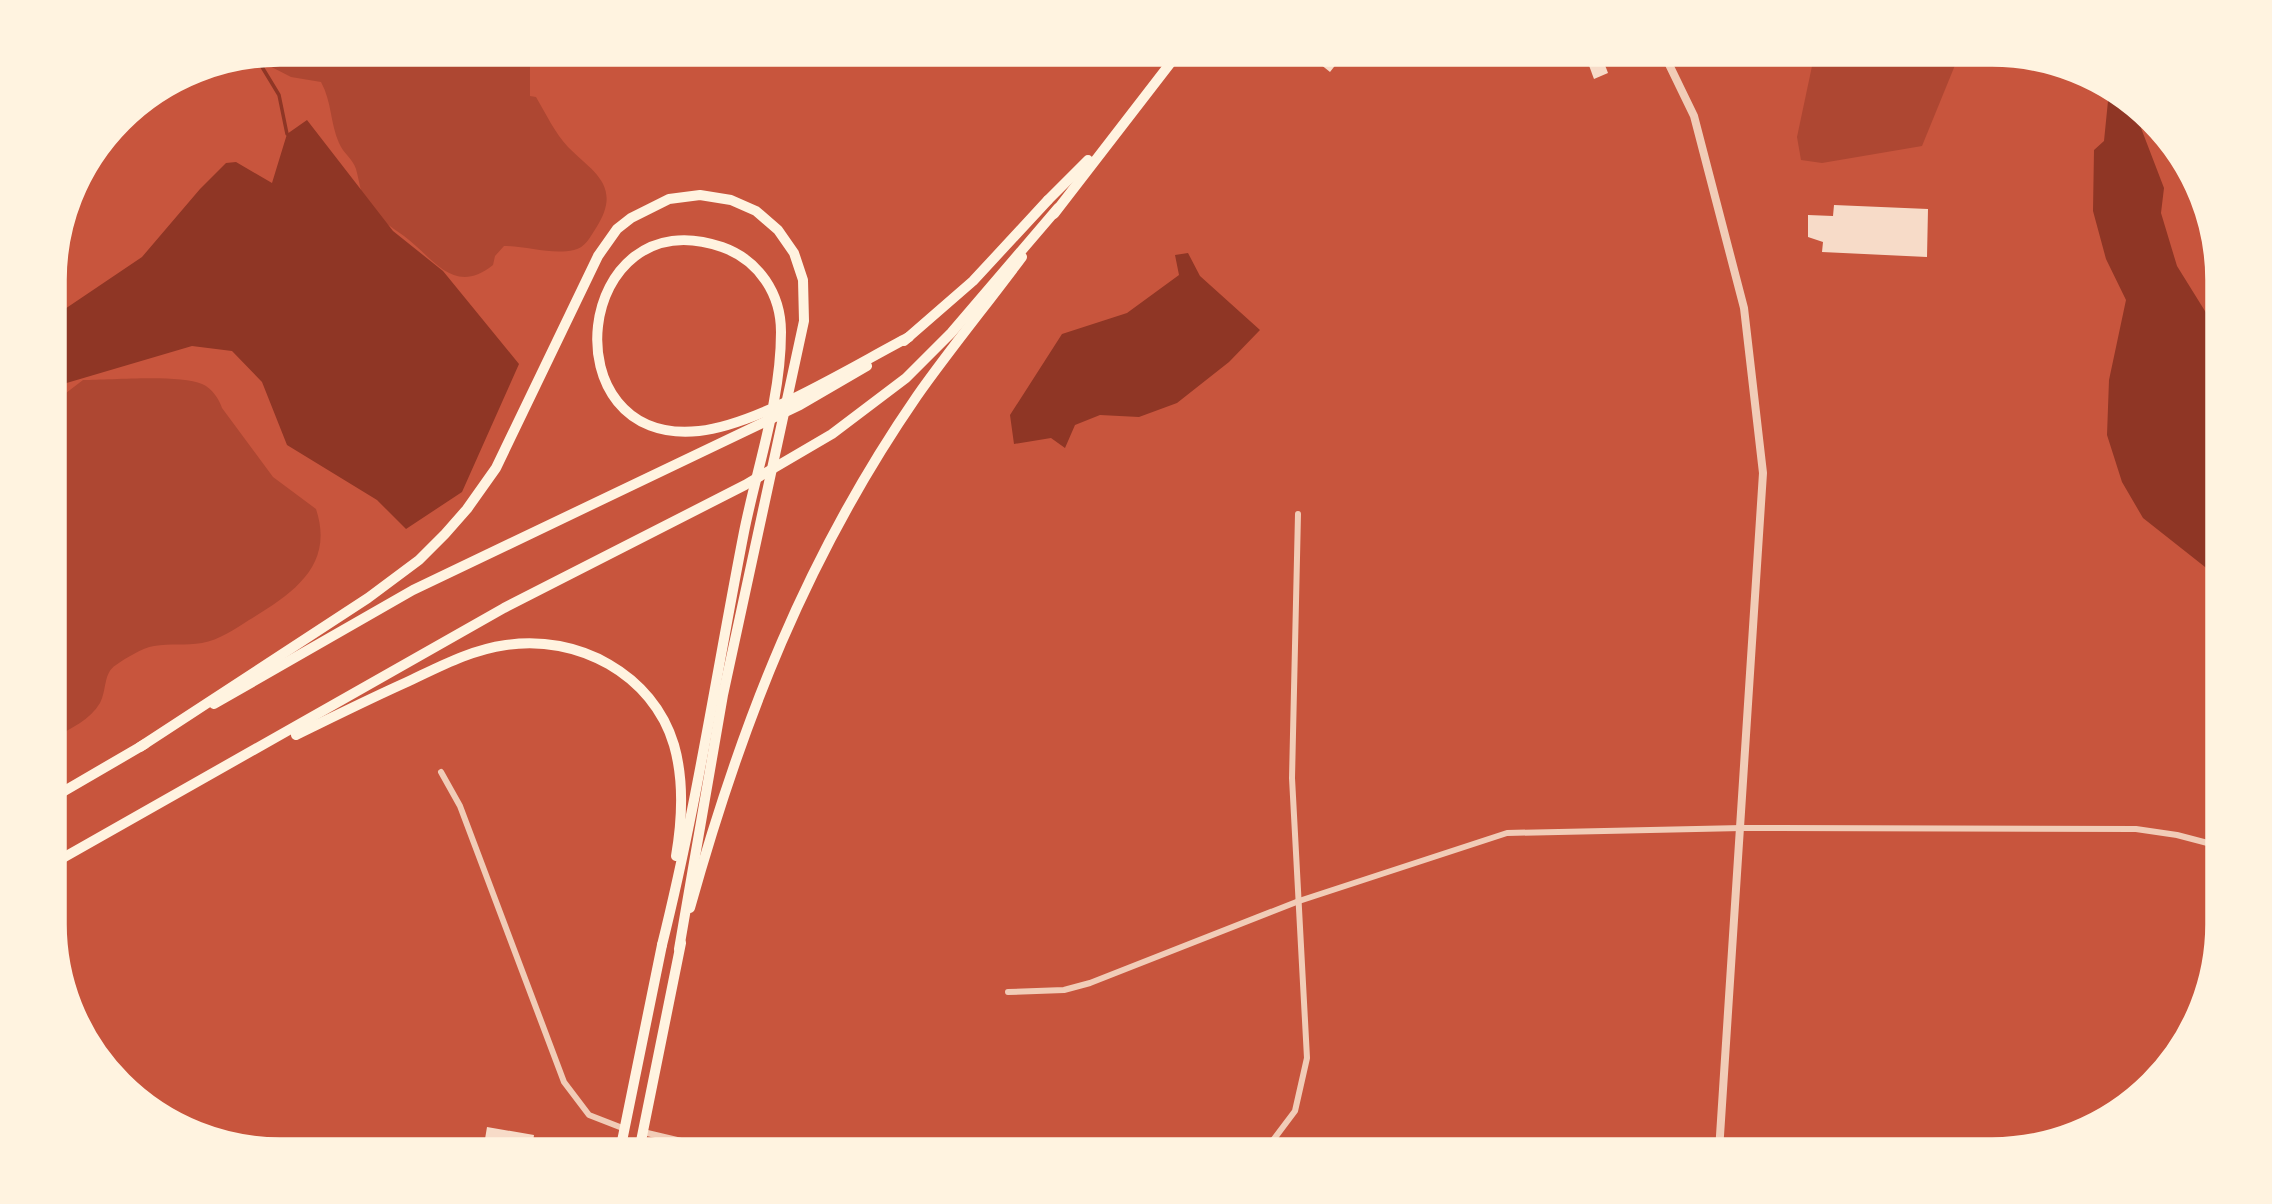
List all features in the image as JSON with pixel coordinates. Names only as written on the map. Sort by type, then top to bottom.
[{"type":"highway","points":[[679,949],[723,792],[747,724],[815,568],[855,496],[916,397],[1111,137],[1169,65]]},
{"type":"highway","points":[[65,791],[424,585],[812,398],[909,337],[973,281],[1111,137]]},
{"type":"highway","points":[[140,747],[368,598],[419,560],[445,534],[467,509],[496,468],[597,256],[617,229],[642,210],[669,199],[700,195],[731,200],[768,219],[794,253],[803,280],[804,321],[798,354],[750,533],[623,1139]]},
{"type":"highway","points":[[65,857],[504,608],[745,485],[832,435],[906,378],[951,333],[1058,208]]},
{"type":"highway","points":[[642,1139],[679,949],[721,708],[750,533],[772,406],[781,350],[780,314],[762,274],[738,254],[709,243],[669,243],[642,253],[629,263],[609,286],[597,316],[598,362],[610,390],[639,419],[666,430],[680,431],[709,429],[755,415],[909,337]]},
{"type":"highway","points":[[174,795],[464,656],[522,643],[581,651],[614,667],[643,691],[662,717],[674,746],[679,776],[680,822],[662,945]]},
{"type":"highway","points":[[625,1129],[643,1132]]},
{"type":"street","points":[[1669,65],[1694,117],[1744,307],[1763,473],[1720,1139]]},
{"type":"street","points":[[1274,1139],[1295,1111],[1307,1058],[1293,778],[1298,514]]},
{"type":"street","points":[[442,772],[460,806],[564,1082],[590,1115],[625,1129]]},
{"type":"street","points":[[1008,992],[1064,990],[1090,983],[1299,901],[1507,833],[1742,828],[2136,829],[2207,843]]},
{"type":"street","points":[[643,1132],[673,1139]]},
{"type":"shaded area","points":[[268,65],[530,65],[530,96],[536,97],[559,136],[601,181],[607,201],[604,213],[584,245],[578,249],[557,251],[504,246],[495,256],[493,265],[479,274],[466,277],[455,275],[434,263],[373,211],[362,193],[355,165],[339,143],[321,82],[291,77]]},
{"type":"shaded area","points":[[1812,65],[1955,65],[1922,146],[1822,163],[1801,160],[1797,137]]},
{"type":"shaded area","points":[[2106,98],[2141,125],[2164,188],[2161,213],[2177,266],[2207,314],[2207,569],[2143,518],[2122,482],[2107,435],[2109,380],[2126,300],[2106,259],[2093,211],[2094,150],[2104,141]]},
{"type":"shaded area","points":[[307,120],[393,231],[443,271],[519,364],[462,492],[406,529],[377,500],[287,445],[262,382],[232,351],[192,346],[65,383],[65,309],[142,257],[226,163],[236,162],[272,183],[287,134]]},
{"type":"shaded area","points":[[1188,253],[1200,276],[1260,330],[1229,362],[1177,403],[1139,417],[1100,415],[1075,425],[1065,448],[1051,438],[1014,444],[1010,415],[1062,334],[1127,313],[1179,275],[1175,255]]},
{"type":"shaded area","points":[[162,378],[192,381],[206,386],[215,394],[222,408],[273,477],[316,509],[320,547],[306,576],[294,588],[232,630],[202,643],[149,647],[116,665],[109,672],[96,709],[65,732],[65,394],[83,380]]},
{"type":"building","points":[[1321,65],[1336,65],[1330,72]]},
{"type":"building","points":[[1589,65],[1605,65],[1608,73],[1594,79]]},
{"type":"building","points":[[1834,205],[1928,209],[1927,257],[1822,252],[1823,242],[1808,237],[1808,215],[1833,216]]},
{"type":"building","points":[[487,1127],[534,1135],[533,1139],[485,1139]]},
{"type":"waterway","points":[[261,66],[279,95],[287,134]]}]
